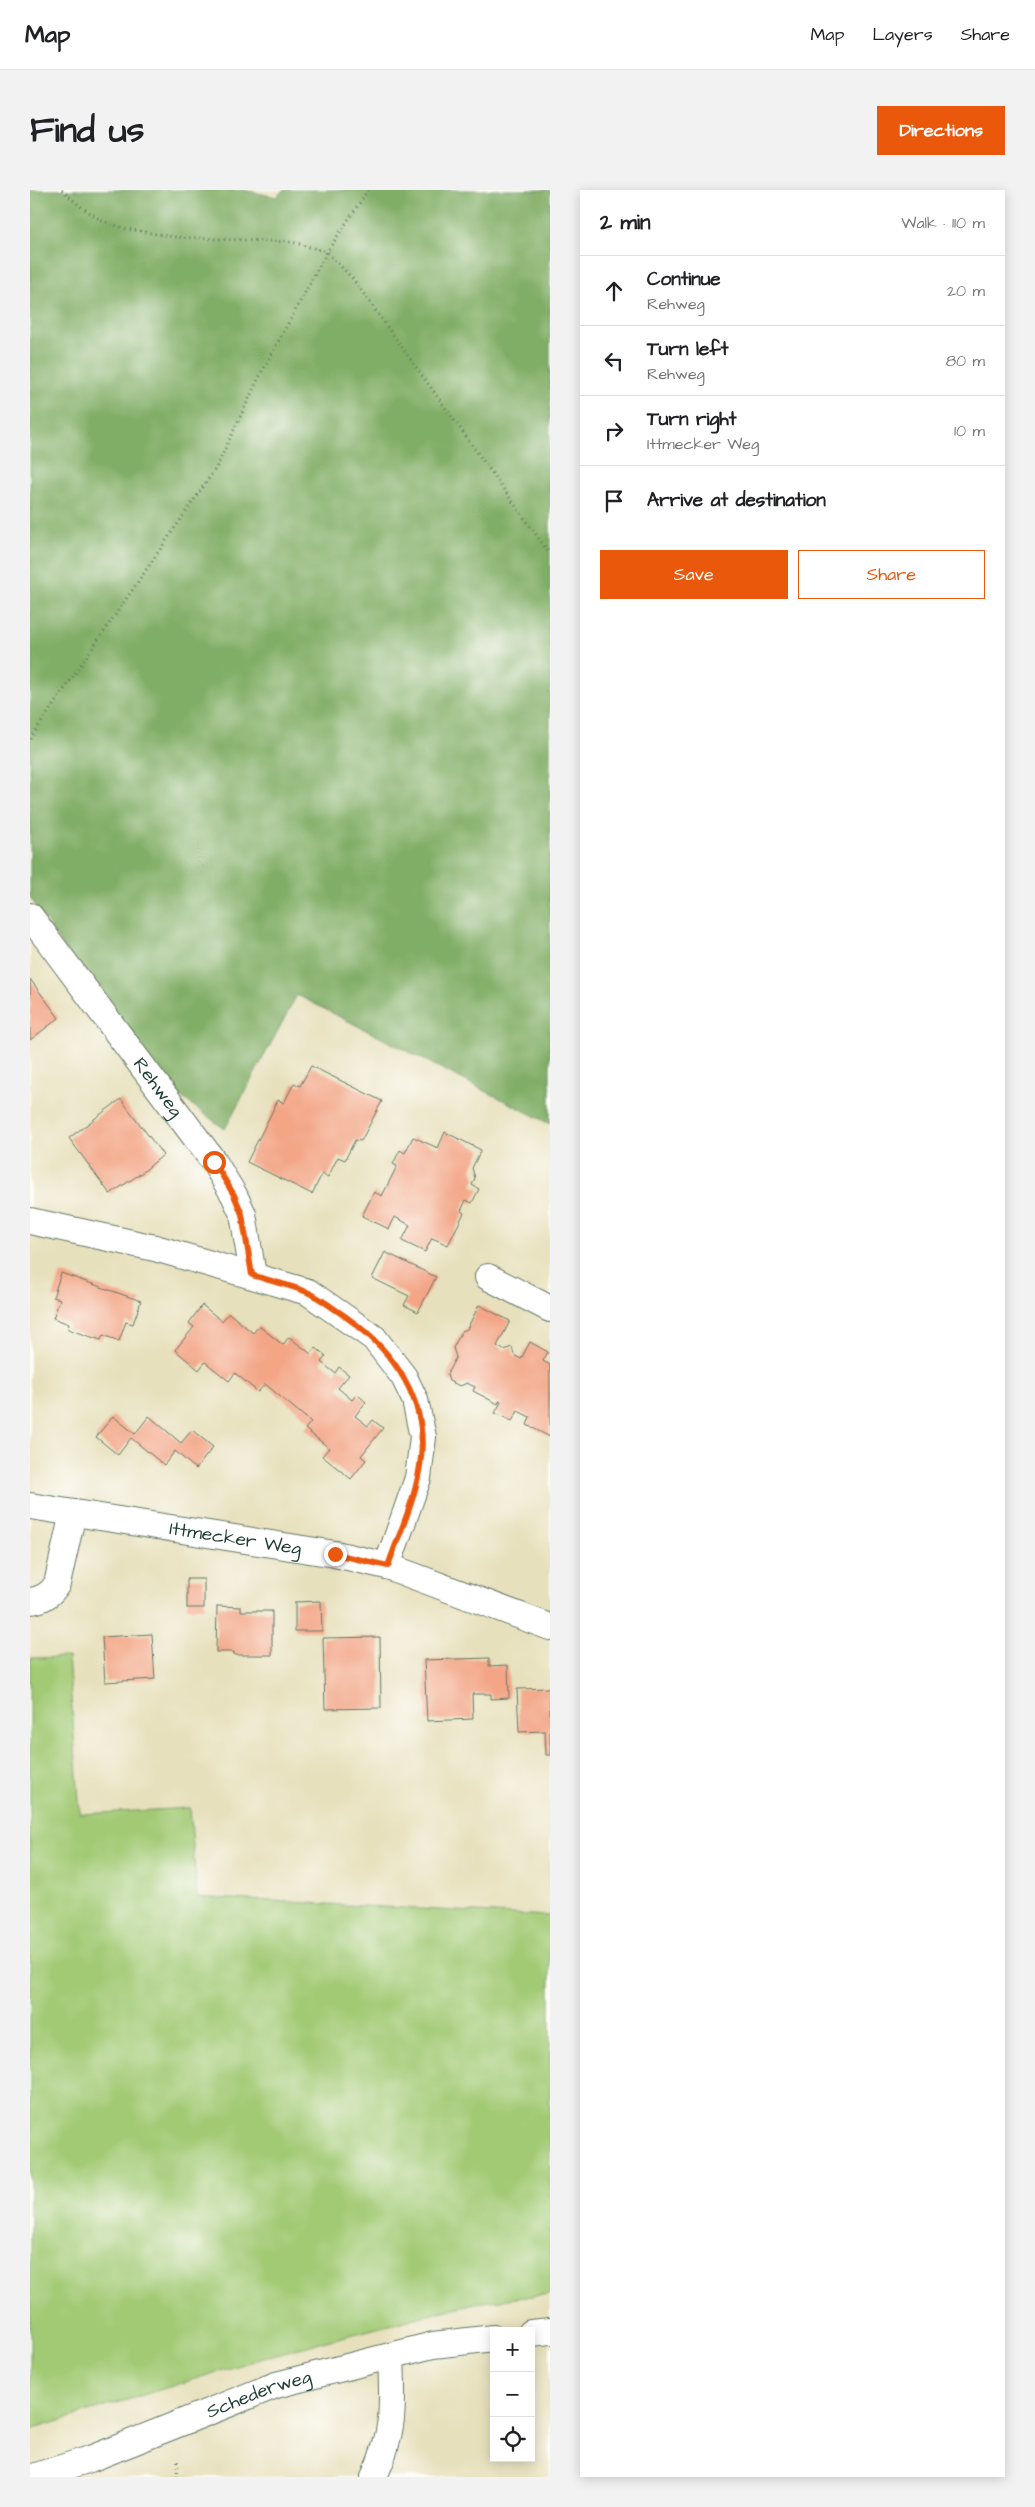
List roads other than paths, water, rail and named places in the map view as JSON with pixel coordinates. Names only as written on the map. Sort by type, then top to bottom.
[{"type":"street","name":"Rehweg","points":[[30,916],[214,1162],[234,1195],[246,1230],[252,1275]]},
{"type":"street","points":[[30,1221],[155,1248],[308,1292],[348,1318],[374,1338],[404,1377],[415,1400],[423,1437],[418,1478],[388,1566]]},
{"type":"street","points":[[488,1277],[550,1310]]},
{"type":"street","name":"Ittmecker Weg","points":[[30,1506],[335,1554],[388,1566],[550,1627]]},
{"type":"street","points":[[30,1601],[44,1597],[53,1591],[57,1584],[73,1512]]},
{"type":"street","points":[[535,2333],[550,2331]]},
{"type":"street","name":"Schederweg","points":[[33,2477],[90,2459],[276,2385],[433,2345],[490,2338]]},
{"type":"street","points":[[374,2477],[390,2432],[393,2404],[391,2356]]}]
